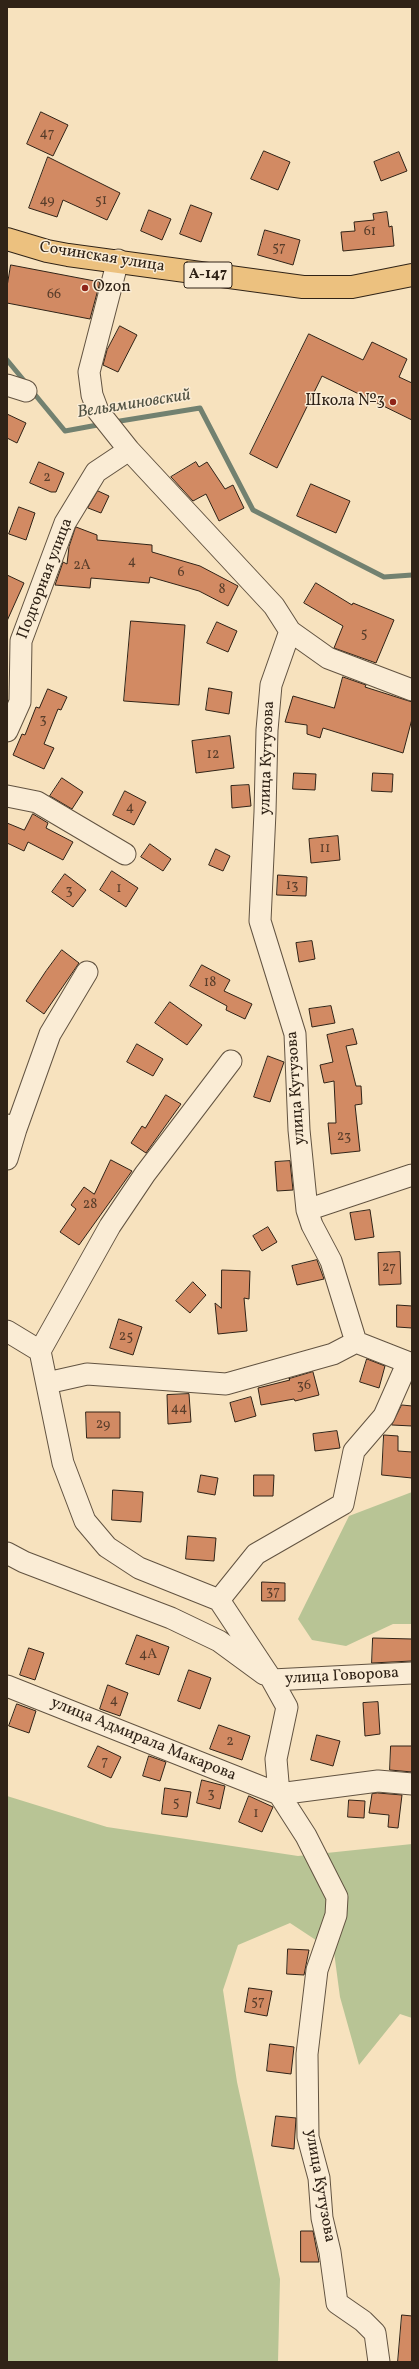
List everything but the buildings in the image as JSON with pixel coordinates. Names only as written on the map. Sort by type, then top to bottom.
[{"type":"highway","name":"Сочинская улица","points":[[7,239],[47,251],[118,260],[198,274],[303,287],[352,287],[412,276]]},
{"type":"street","points":[[118,260],[89,372],[92,395],[98,411],[129,450],[274,606],[290,631],[328,658],[412,690]]},
{"type":"street","name":"Подгорная улица","points":[[7,731],[20,702],[14,638],[65,523],[96,472],[129,450]]},
{"type":"street","name":"улица Кутузова","points":[[290,631],[271,685],[267,730],[260,921],[295,1034],[299,1130],[307,1210],[312,1225],[331,1262],[356,1342]]},
{"type":"street","points":[[7,796],[37,802],[125,854]]},
{"type":"street","points":[[7,1159],[12,1127],[50,1034],[87,972]]},
{"type":"street","points":[[47,1383],[87,1374],[226,1384],[333,1354],[356,1342],[410,1364],[384,1416],[354,1451],[343,1504],[256,1554],[219,1600],[139,1568],[107,1547],[85,1521],[63,1463],[40,1351],[110,1226],[145,1174],[231,1061]]},
{"type":"street","points":[[307,1210],[412,1175]]},
{"type":"street","points":[[7,1332],[40,1351]]},
{"type":"street","points":[[7,1553],[24,1562],[171,1618],[219,1641],[272,1680]]},
{"type":"street","name":"улица Кутузова","points":[[219,1600],[272,1680],[286,1707],[276,1759],[279,1794],[306,1836],[337,1897],[336,1915],[316,1978],[307,2054],[308,2137],[319,2178],[322,2218],[330,2252],[337,2303],[363,2321],[375,2333],[379,2362]]},
{"type":"street","name":"улица Говорова","points":[[272,1680],[412,1673]]},
{"type":"street","name":"улица Адмирала Макарова","points":[[7,1686],[279,1794]]},
{"type":"street","points":[[279,1794],[378,1781],[412,1784]]},
{"type":"green space","points":[[412,1492],[412,1624],[393,1624],[346,1646],[312,1640],[298,1619],[349,1516]]},
{"type":"green space","points":[[7,1796],[107,1827],[298,1856],[412,1844],[412,2018],[400,2014],[359,2065],[340,1997],[334,1952],[290,1923],[238,1945],[223,1990],[237,2082],[280,2279],[278,2362],[7,2362]]},
{"type":"waterway","name":"Вельяминовский","points":[[7,360],[26,383]]},
{"type":"waterway","name":"Вельяминовский","points":[[32,391],[65,431],[103,424]]},
{"type":"waterway","name":"Вельяминовский","points":[[114,422],[200,408],[253,510],[384,577],[412,575]]},
{"type":"place","name":"Ozon","points":[[85,288]]},
{"type":"place","name":"Школа №3","points":[[393,402]]}]
